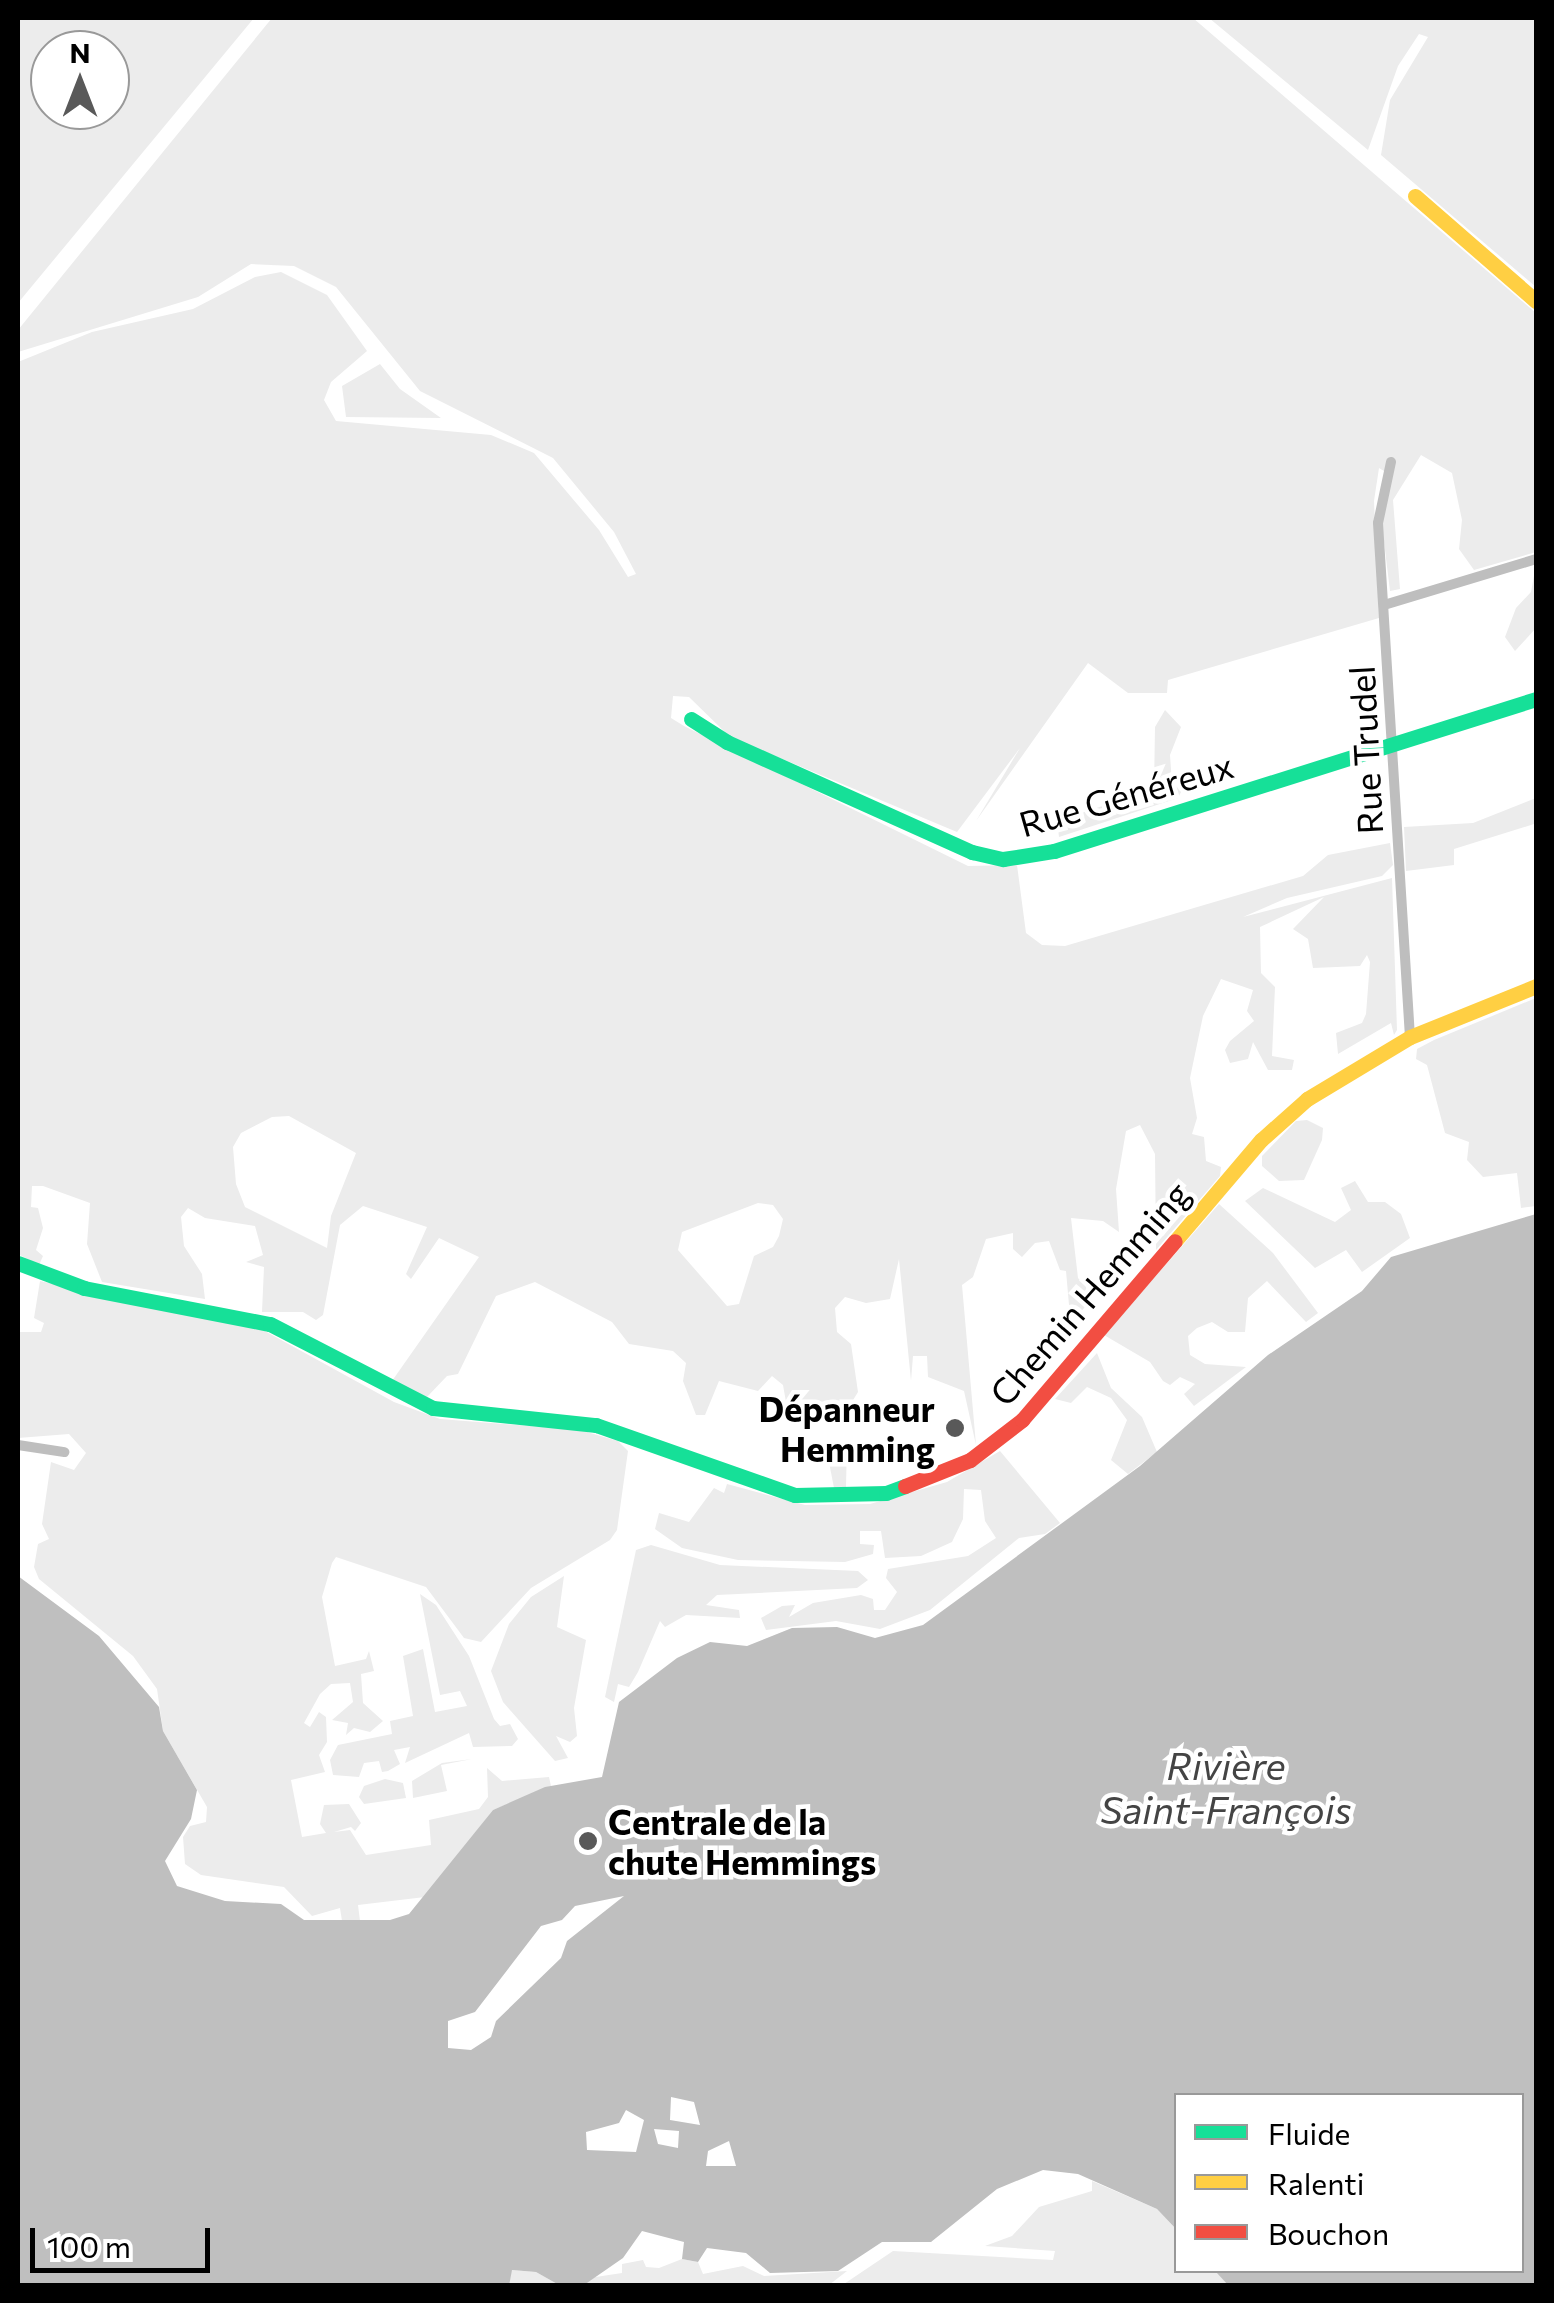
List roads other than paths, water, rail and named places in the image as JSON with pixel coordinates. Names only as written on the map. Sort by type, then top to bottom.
[{"type":"street","points":[[1415,196],[1536,302]]},
{"type":"street","name":"Rue Trudel","points":[[1390,462],[1378,502],[1410,1037]]},
{"type":"street","points":[[1384,605],[1536,559]]},
{"type":"street","name":"Rue Généreux","points":[[691,718],[727,742],[972,852],[1003,860],[1054,851],[1536,699]]},
{"type":"street","name":"Chemin Hemming","points":[[18,1263],[88,1289],[270,1324],[433,1408],[572,1420],[776,1491],[870,1496],[923,1482],[994,1444],[1031,1410],[1277,1124],[1340,1075],[1410,1037],[1536,986]]},
{"type":"street","points":[[18,1445],[64,1452]]},
{"type":"water","name":"Rivière Saint-François","points":[[1536,1214],[1536,2285],[1229,2286],[1217,2273],[1524,2273],[1524,2093],[1174,2093],[1174,2227],[1157,2209],[1078,2174],[1043,2170],[997,2189],[931,2242],[882,2242],[838,2271],[770,2273],[746,2253],[707,2248],[698,2262],[682,2259],[684,2242],[642,2231],[623,2258],[584,2285],[559,2285],[536,2272],[512,2270],[509,2286],[18,2285],[18,1576],[99,1636],[159,1707],[163,1731],[197,1790],[191,1819],[165,1861],[177,1886],[225,1901],[281,1904],[304,1920],[390,1920],[409,1914],[493,1810],[545,1787],[602,1777],[619,1702],[677,1658],[710,1642],[747,1646],[792,1628],[837,1627],[875,1638],[923,1625],[1140,1466],[1268,1355],[1362,1291],[1391,1257]],"holes":[[[624,1896],[567,1941],[561,1958],[496,2021],[491,2037],[471,2050],[448,2048],[448,2021],[475,2012],[541,1926],[562,1920],[575,1906]],[[671,2097],[694,2102],[700,2125],[670,2120]],[[626,2110],[644,2120],[636,2152],[587,2150],[586,2132],[619,2123]],[[654,2129],[679,2131],[678,2148],[658,2144]],[[729,2141],[736,2166],[706,2166],[708,2151]]]},
{"type":"place","name":"Dépanneur Hemming","points":[[955,1428]]},
{"type":"place","name":"Centrale de la chute Hemmings","points":[[588,1841]]}]
